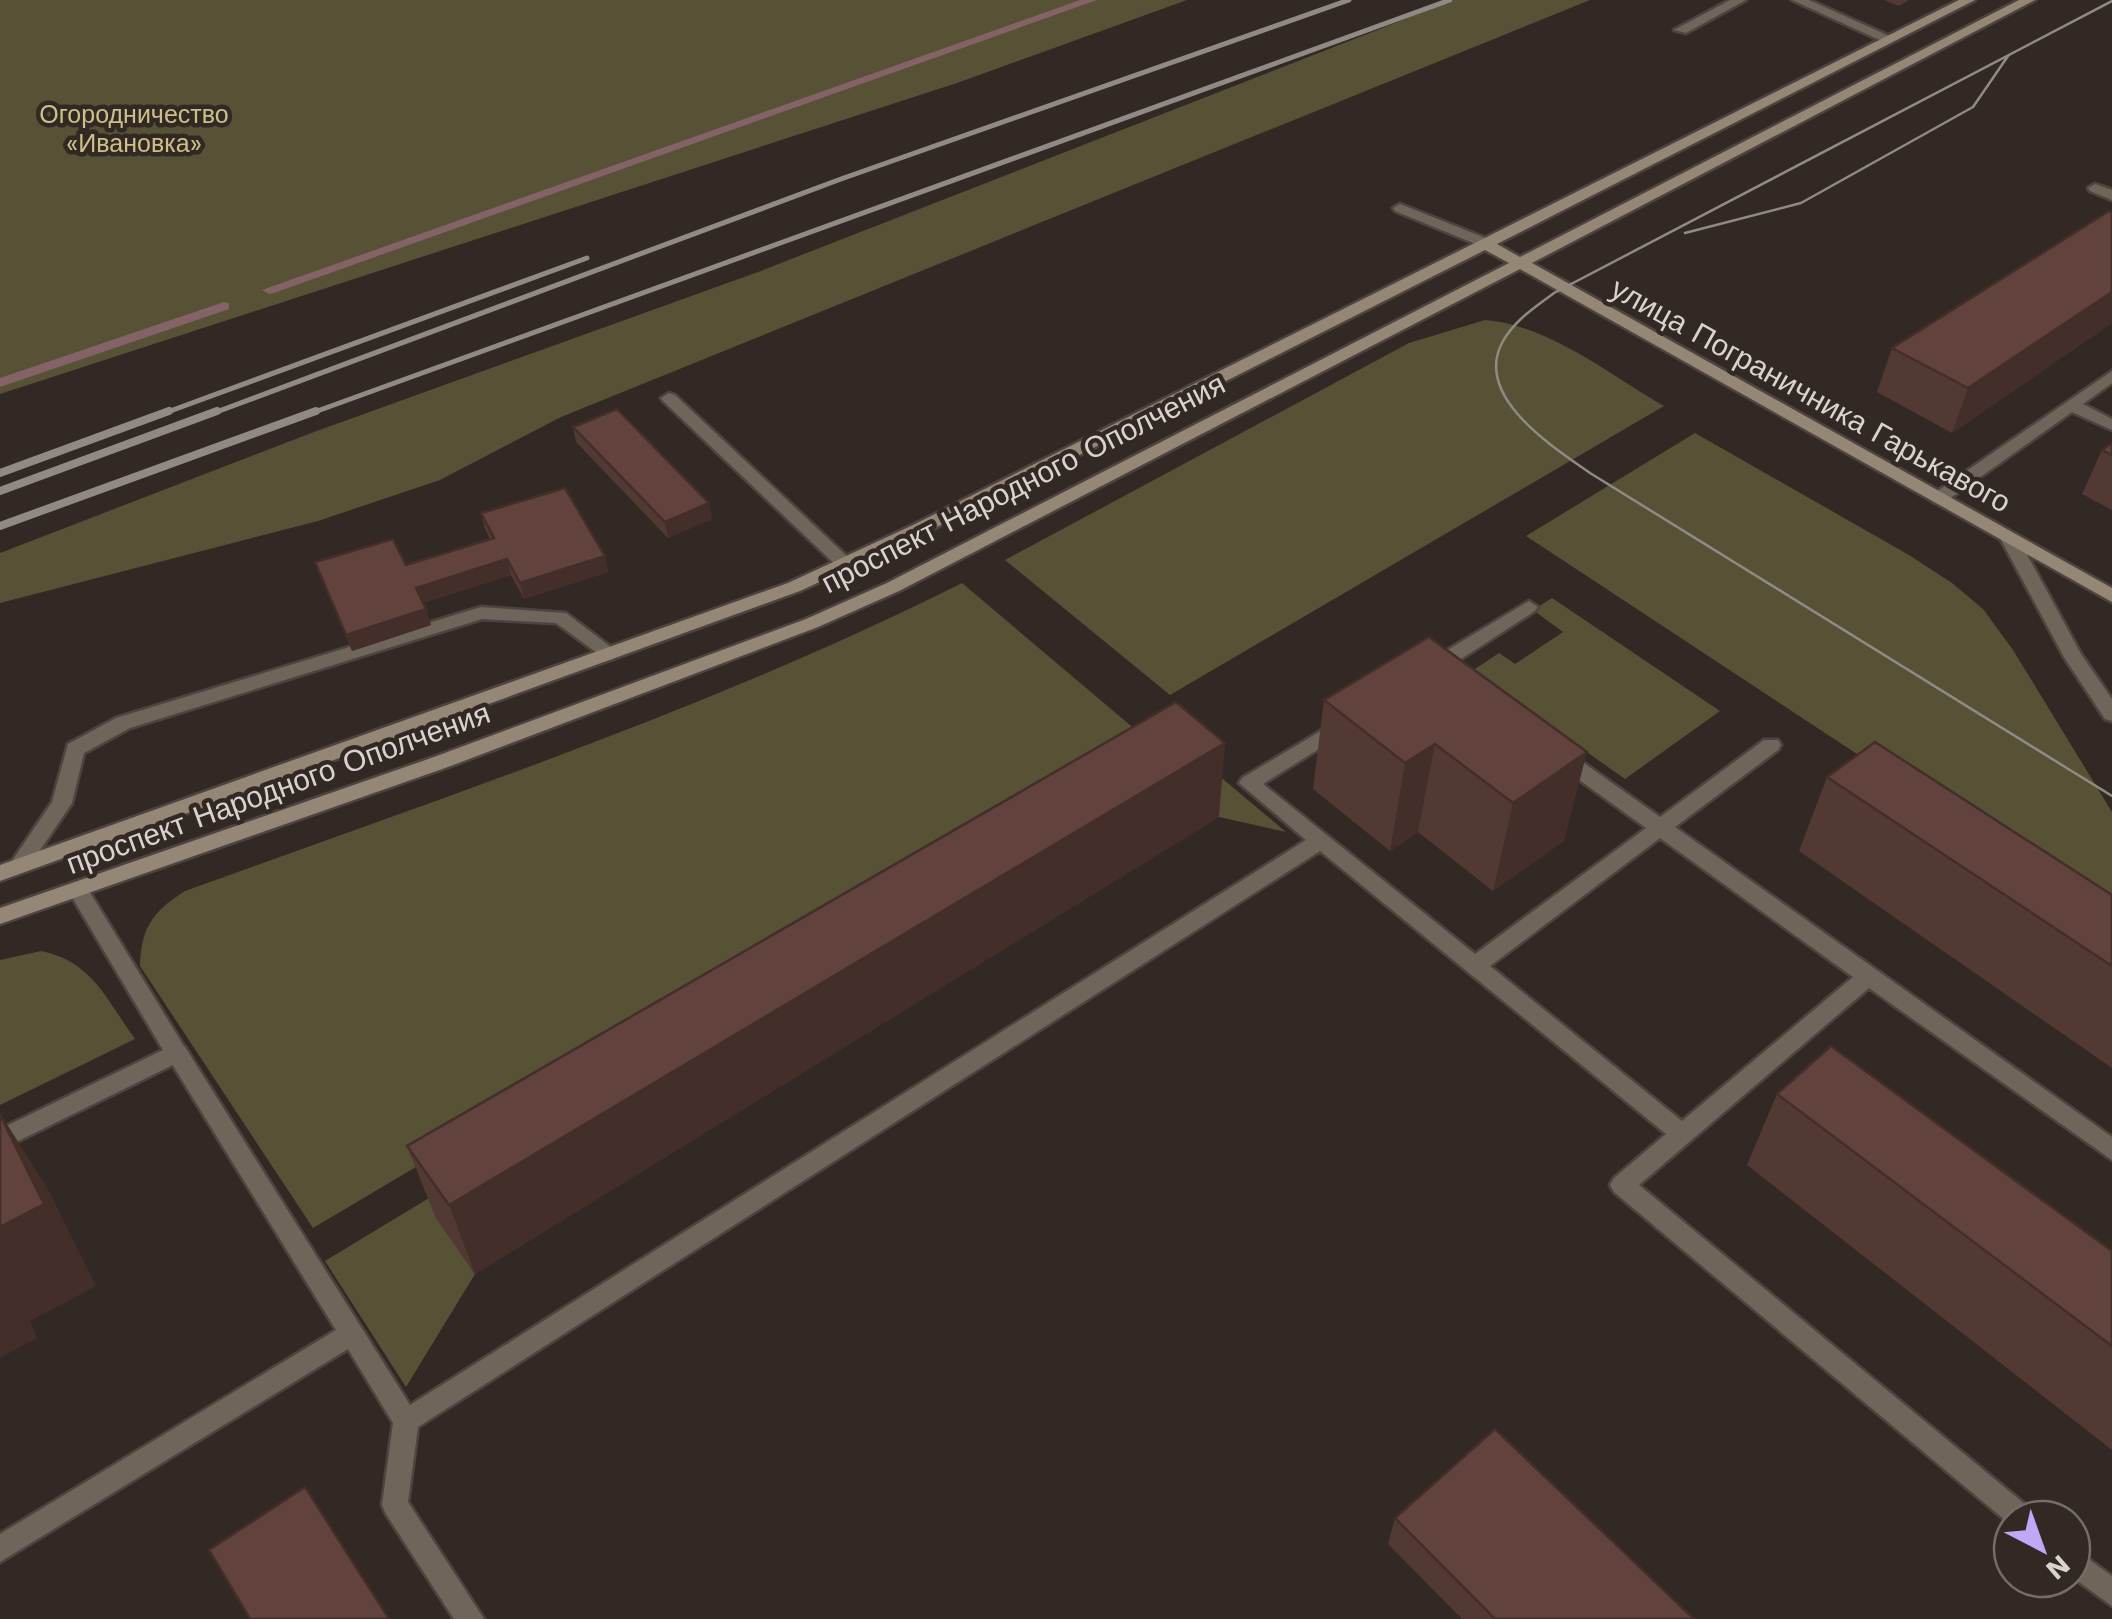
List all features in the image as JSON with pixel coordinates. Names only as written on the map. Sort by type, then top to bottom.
[{"type":"street","points":[[1681,30],[1740,0]]},
{"type":"street","points":[[1798,0],[1890,39]]},
{"type":"street","name":"проспект Народного Ополчения","points":[[10,870],[732,611],[845,564],[1969,0]]},
{"type":"street","name":"проспект Народного Ополчения","points":[[0,916],[80,892],[812,623],[955,556],[2028,0]]},
{"type":"street","points":[[2095,188],[2112,196]]},
{"type":"street","points":[[1400,208],[1482,242]]},
{"type":"street","name":"улица Пограничника Гарькавого","points":[[1482,242],[2112,596]]},
{"type":"street","points":[[1938,498],[2112,376]]},
{"type":"street","points":[[669,398],[845,564]]},
{"type":"street","points":[[2072,404],[2112,425]]},
{"type":"street","points":[[2009,538],[2073,657],[2112,714]]},
{"type":"street","points":[[1456,681],[1427,671],[1528,608]]},
{"type":"street","points":[[10,870],[62,803],[75,748],[123,722],[482,613],[560,617],[611,654]]},
{"type":"street","points":[[1357,715],[1249,783],[1682,1134]]},
{"type":"street","points":[[1476,965],[1771,745]]},
{"type":"street","points":[[1551,749],[2112,1150]]},
{"type":"street","points":[[406,1422],[1322,840]]},
{"type":"street","points":[[80,892],[406,1422],[395,1505],[470,1619]]},
{"type":"street","points":[[1869,976],[1622,1185],[1999,1499]]},
{"type":"street","points":[[0,1140],[178,1052]]},
{"type":"street","points":[[0,1549],[352,1332]]},
{"type":"street","points":[[2092,1576],[2112,1593]]},
{"type":"green space","name":"Огородничество «Ивановка»","points":[[0,0],[1187,0],[957,83],[0,394]]},
{"type":"green space","points":[[1454,0],[1590,0],[561,417],[440,480],[318,521],[0,603],[0,553],[314,432],[758,272]]},
{"type":"green space","points":[[1485,320],[1556,341],[1664,406],[1170,695],[1005,560],[1409,343]]},
{"type":"green space","points":[[1695,433],[1909,555],[1983,609],[2013,650],[2112,812],[2112,922],[1526,536]]},
{"type":"green space","points":[[962,583],[1143,736],[313,1228],[140,966],[146,931],[165,906],[185,891],[676,710]]},
{"type":"green space","points":[[1552,598],[1720,711],[1625,779],[1472,671],[1499,653],[1515,664],[1563,632],[1533,610]]},
{"type":"green space","points":[[1180,743],[1286,832],[1219,817],[1172,777],[435,1216],[475,1274],[406,1387],[325,1261]]},
{"type":"green space","points":[[41,951],[73,963],[86,973],[135,1039],[0,1105],[0,960]]},
{"type":"building","points":[[2109,211],[2112,292],[1968,388],[1892,348]]},
{"type":"building","points":[[617,409],[709,503],[665,522],[573,427]]},
{"type":"building","points":[[565,488],[605,556],[520,583],[507,559],[416,588],[426,609],[346,635],[315,562],[393,539],[406,565],[494,538],[481,513]]},
{"type":"building","points":[[1429,637],[1587,752],[1513,803],[1435,744],[1405,763],[1324,700]]},
{"type":"building","points":[[1176,702],[1225,743],[449,1205],[407,1146]]},
{"type":"building","points":[[1875,742],[2112,895],[2112,966],[1827,777]]},
{"type":"building","points":[[1831,1046],[2112,1251],[2112,1346],[1777,1094]]},
{"type":"building","points":[[0,1115],[44,1204],[0,1227]]},
{"type":"building","points":[[1495,1429],[1694,1619],[1495,1619],[1395,1518]]},
{"type":"building","points":[[305,1487],[389,1619],[250,1619],[209,1550]]},
{"type":"waterway","points":[[269,290],[1091,0]]},
{"type":"waterway","points":[[0,383],[224,306]]},
{"type":"tram line","points":[[2112,1],[1554,293],[1513,327],[1496,361],[1498,381],[1507,400],[1538,434],[1574,462],[2112,796]]},
{"type":"tram line","points":[[1685,233],[1801,203],[1973,107],[2008,56]]},
{"type":"railway","points":[[211,414],[841,179],[1349,0]]},
{"type":"railway","points":[[309,414],[1450,0]]},
{"type":"railway","points":[[162,414],[587,258]]},
{"type":"railway","points":[[0,473],[169,411]]},
{"type":"railway","points":[[0,491],[217,411]]},
{"type":"railway","points":[[0,526],[316,411]]}]
